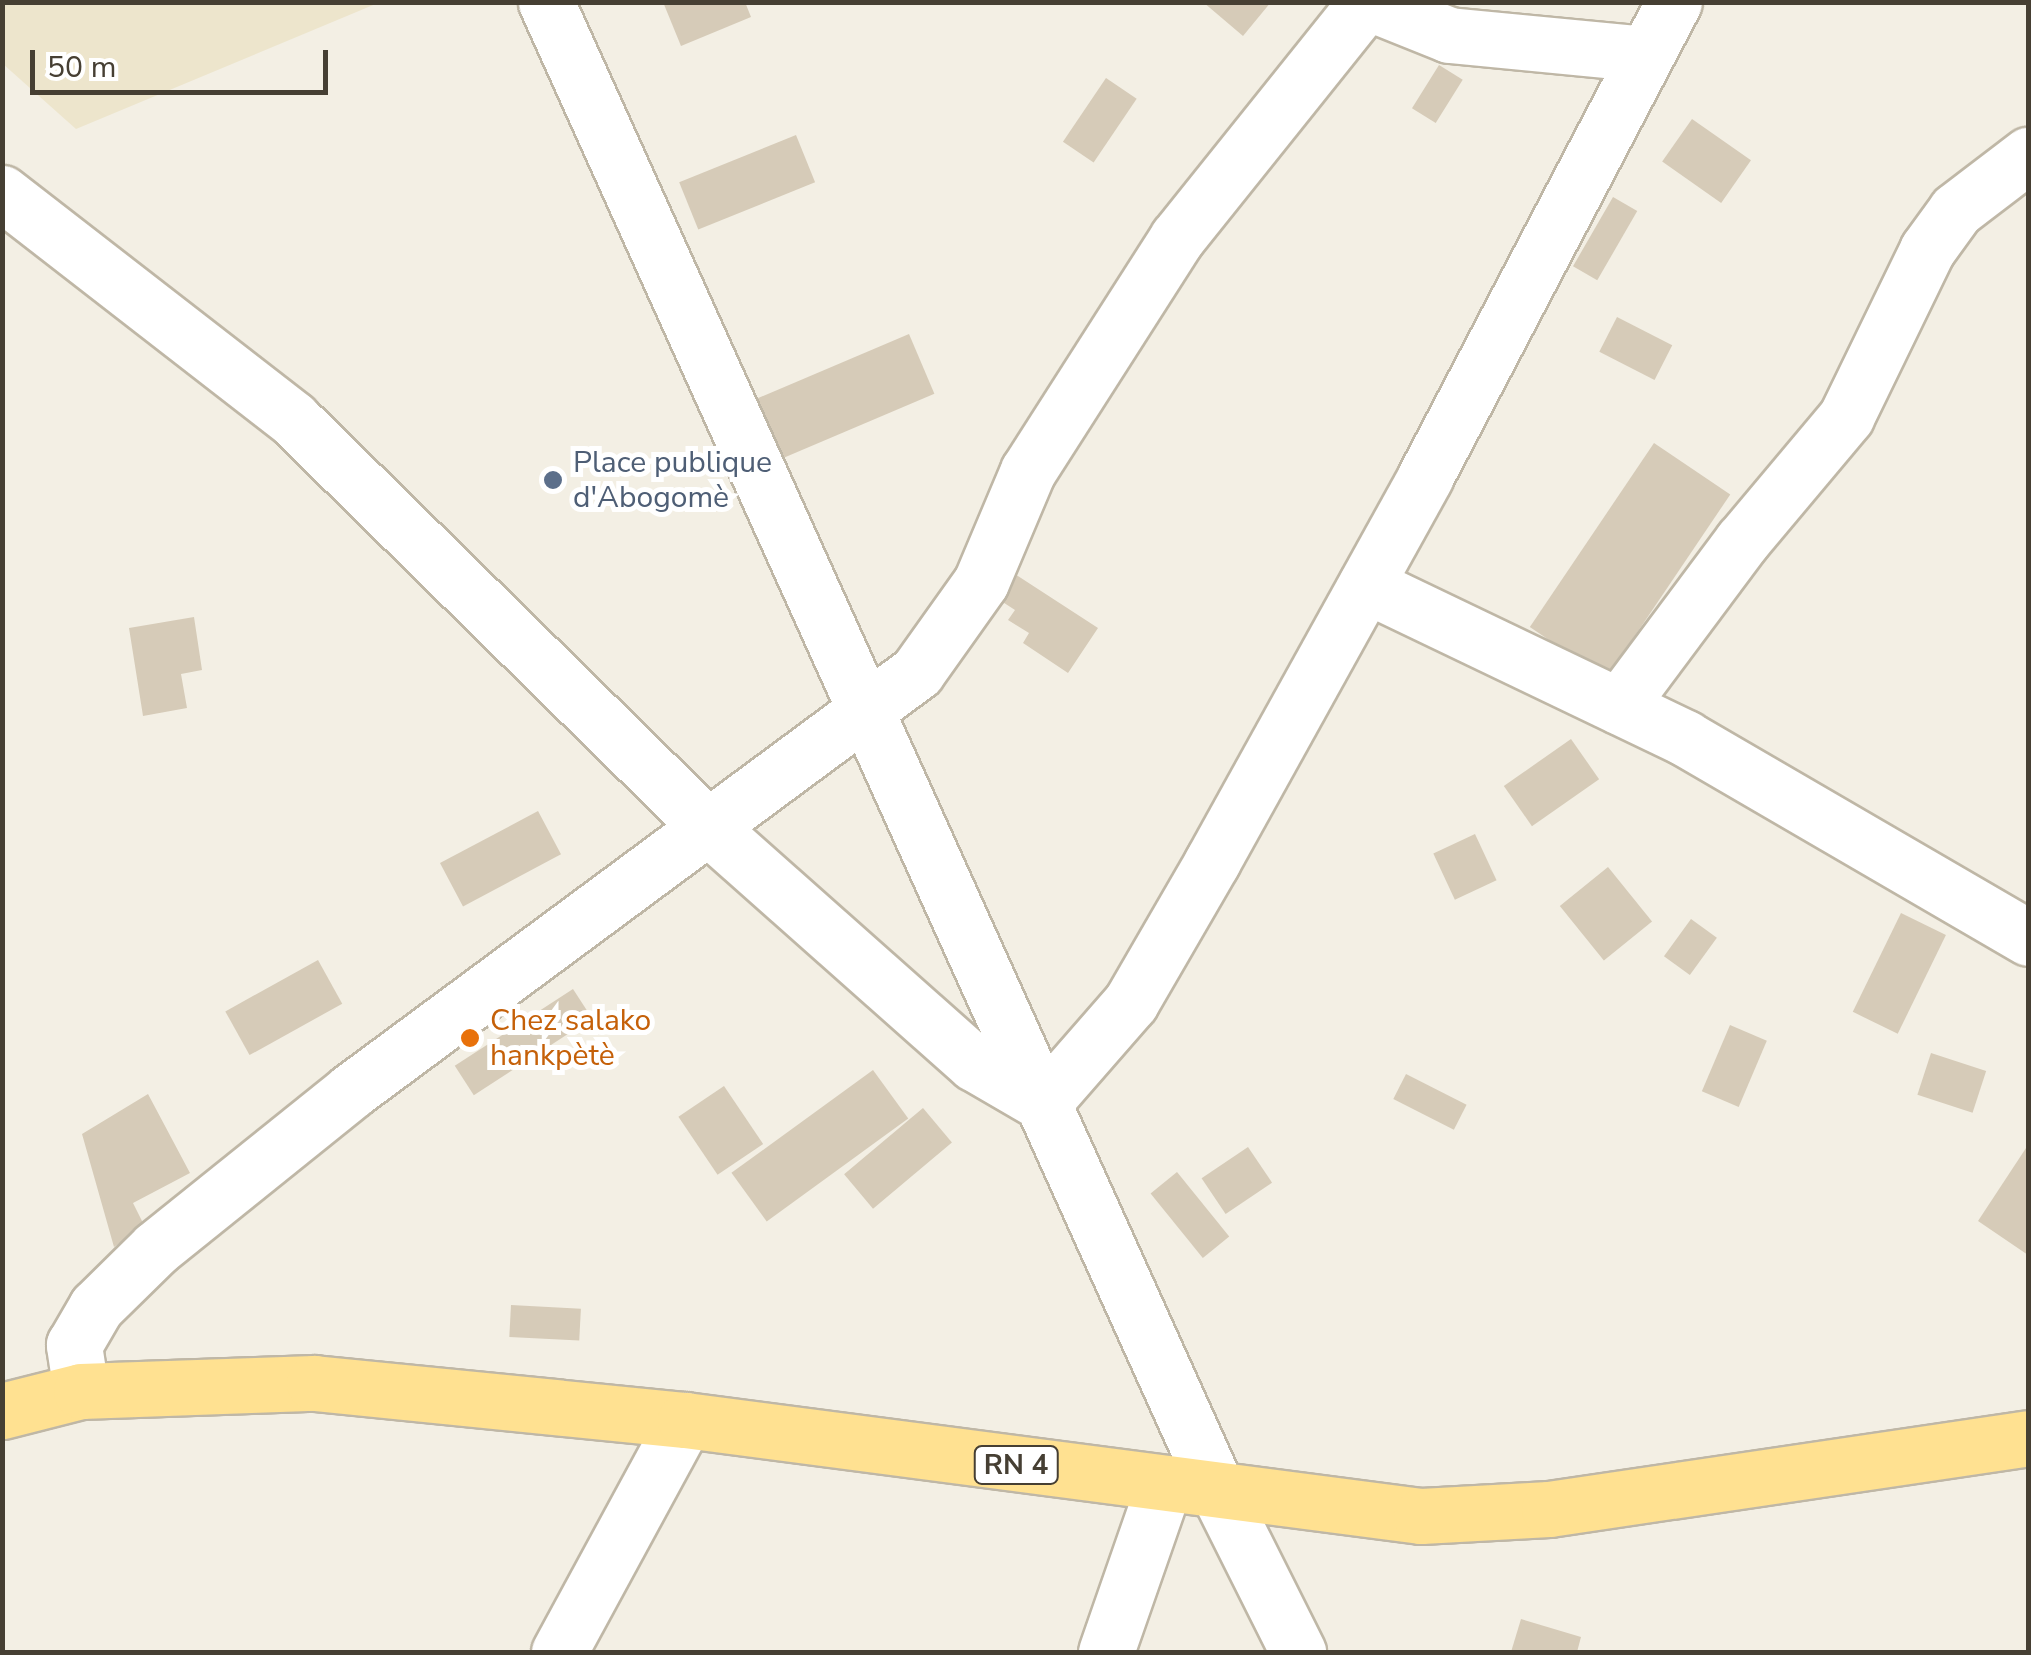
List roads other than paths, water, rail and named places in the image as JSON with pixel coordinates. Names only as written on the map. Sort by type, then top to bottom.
[{"type":"main road","name":"RN 4","points":[[2,1411],[81,1391],[314,1383],[685,1420],[1219,1494],[1422,1516],[1549,1509],[2028,1438]]},
{"type":"street","points":[[546,2],[1219,1494],[1298,1652]]},
{"type":"street","points":[[81,1391],[74,1346],[96,1307],[156,1248],[351,1091],[917,672],[953,629],[981,582],[1028,471],[1178,238],[1367,2],[1450,35],[1644,54]]},
{"type":"street","points":[[1043,1103],[1131,1002],[1366,585],[1674,2]]},
{"type":"street","points":[[1619,706],[1742,541],[1846,417],[1927,250],[1956,210],[2028,155]]},
{"type":"street","points":[[2,193],[294,419],[707,826],[974,1063],[1043,1103]]},
{"type":"street","points":[[1366,585],[1619,706],[2028,938]]},
{"type":"street","points":[[560,1652],[685,1420]]},
{"type":"street","points":[[1106,1652],[1164,1486]]},
{"type":"place","name":"Place publique d'Abogomè","points":[[553,480]]},
{"type":"place","name":"Chez salako hankpètè","points":[[470,1038]]}]
